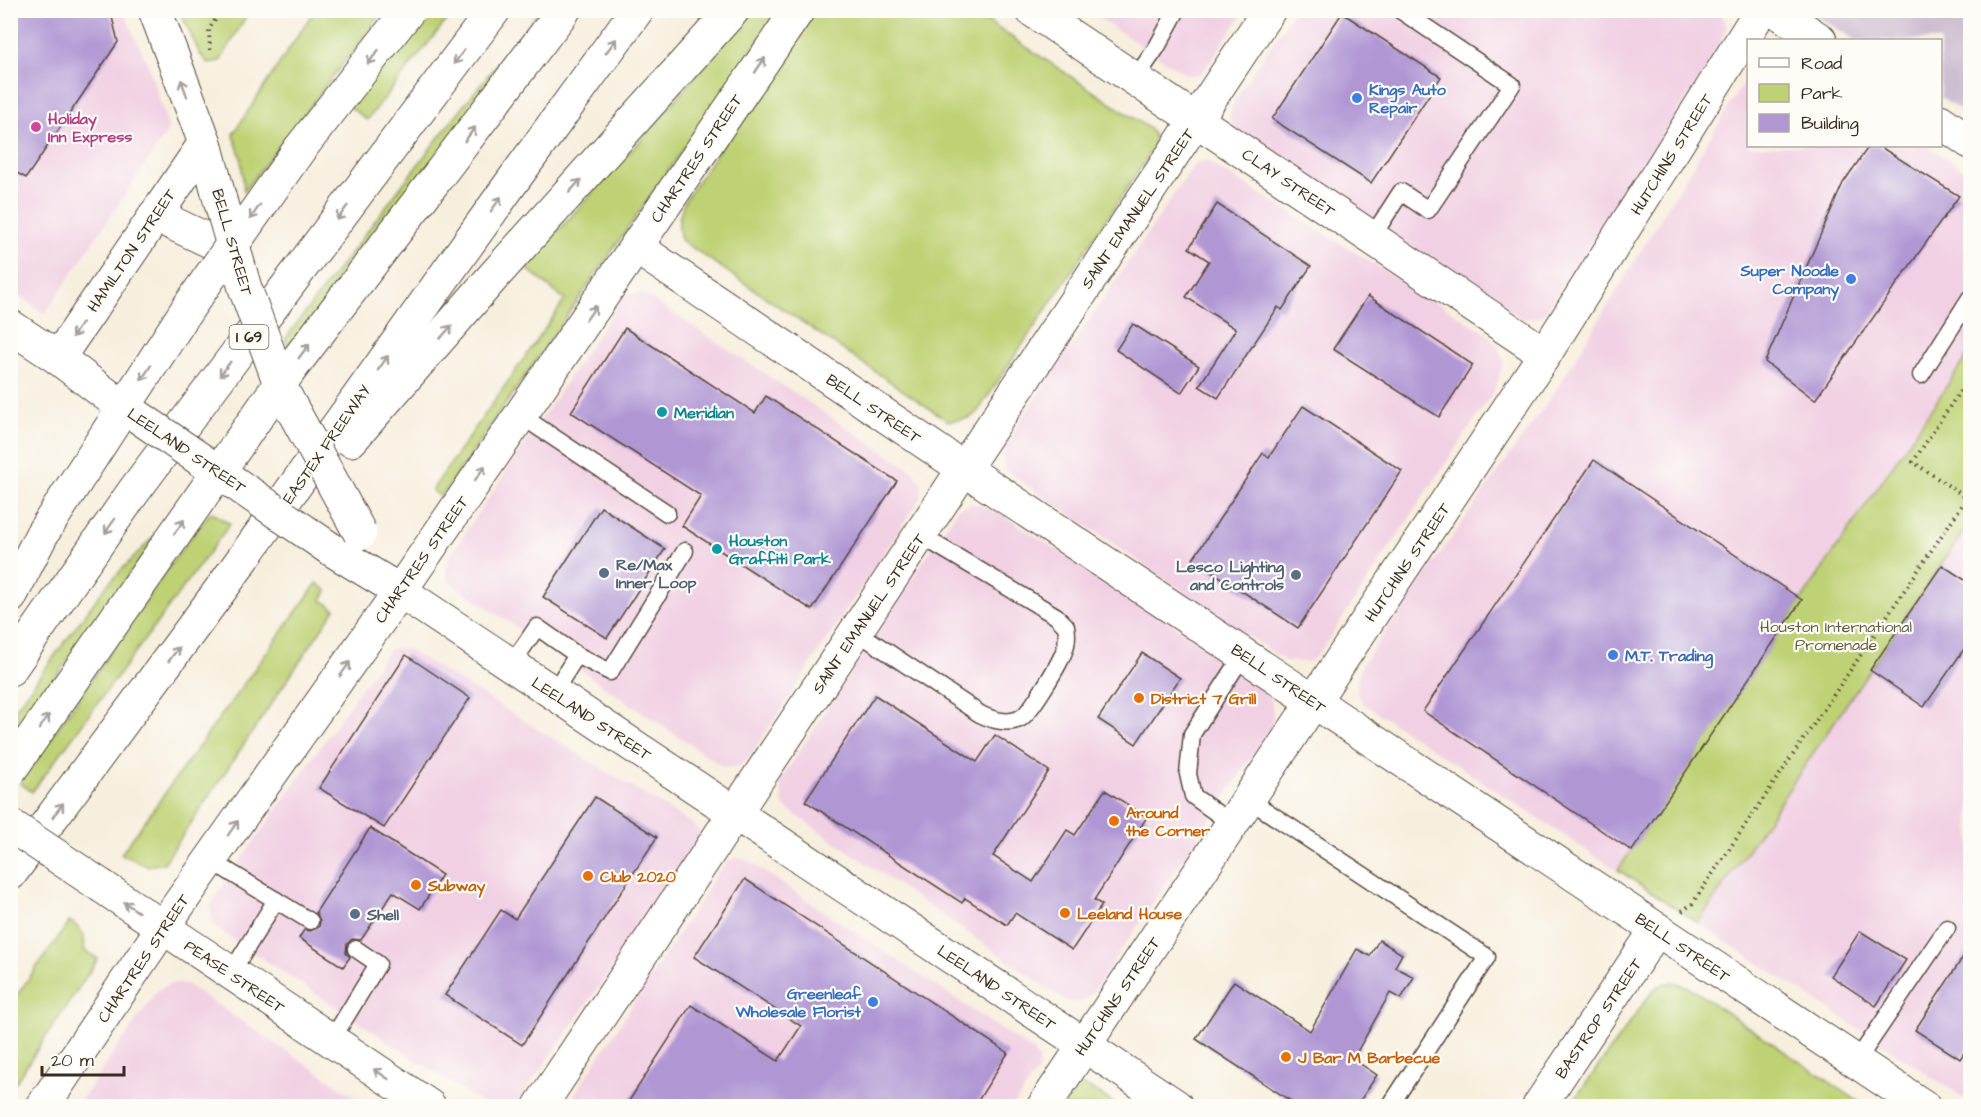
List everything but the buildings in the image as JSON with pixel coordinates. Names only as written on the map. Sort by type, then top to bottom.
[{"type":"main road","name":"BELL STREET","points":[[154,10],[205,143],[245,288],[283,392],[360,533],[400,591]]},
{"type":"main road","points":[[10,597],[42,534],[188,308],[300,150],[409,10]]},
{"type":"main road","name":"I 69","points":[[10,669],[134,491],[494,10]]},
{"type":"main road","points":[[10,770],[289,371],[564,10]]},
{"type":"main road","name":"EASTEX FREEWAY","points":[[10,874],[227,581],[637,10]]},
{"type":"main road","points":[[227,581],[493,277],[733,10]]},
{"type":"main road","name":"CHARTRES STREET","points":[[43,1107],[163,927],[400,591],[798,10]]},
{"type":"main road","name":"CLAY STREET","points":[[1032,10],[1545,354]]},
{"type":"main road","name":"SAINT EMANUEL STREET","points":[[540,1107],[1269,10]]},
{"type":"main road","name":"HUTCHINS STREET","points":[[1044,1107],[1545,354],[1761,10]]},
{"type":"main road","points":[[1775,10],[1818,39]]},
{"type":"main road","points":[[1942,122],[1971,142]]},
{"type":"main road","name":"HAMILTON STREET","points":[[58,358],[205,143]]},
{"type":"main road","points":[[155,215],[235,253]]},
{"type":"main road","name":"BELL STREET","points":[[636,247],[964,469],[1923,1107]]},
{"type":"main road","name":"LEELAND STREET","points":[[10,326],[329,548],[400,591],[1176,1107]]},
{"type":"main road","points":[[10,571],[42,534]]},
{"type":"main road","name":"PEASE STREET","points":[[10,825],[429,1107]]},
{"type":"main road","name":"BASTROP STREET","points":[[1539,1107],[1656,929]]},
{"type":"lane","points":[[1135,79],[1177,10]]},
{"type":"lane","points":[[1372,237],[1401,192],[1428,210],[1512,85],[1400,10]]},
{"type":"lane","points":[[1921,375],[1971,298]]},
{"type":"lane","points":[[520,415],[667,513]]},
{"type":"lane","points":[[856,631],[990,719],[1006,721],[1019,719],[1028,712],[1062,656],[1067,642],[1066,626],[1056,616],[920,535]]},
{"type":"lane","points":[[511,665],[537,627],[577,655],[610,672],[685,551]]},
{"type":"lane","points":[[1244,654],[1192,734],[1188,774],[1194,796],[1240,812],[1486,957],[1390,1107]]},
{"type":"lane","points":[[553,693],[577,655]]},
{"type":"lane","points":[[210,860],[310,921]]},
{"type":"lane","points":[[231,973],[276,900]]},
{"type":"lane","points":[[1856,1062],[1947,928]]},
{"type":"lane","points":[[331,1041],[378,964],[356,949]]},
{"type":"path","points":[[210,50],[209,30],[221,10]]},
{"type":"path","points":[[1967,498],[1913,462],[1971,376]]},
{"type":"path","points":[[1656,929],[1692,904],[1971,492]]},
{"type":"shaded area","points":[[1720,10],[1727,26],[1714,58],[1543,315],[1534,318],[1523,320],[1234,130],[1229,117],[1235,99],[1294,11]]},
{"type":"shaded area","points":[[10,11],[123,11],[149,67],[169,129],[45,314],[11,290]]},
{"type":"shaded area","points":[[1088,11],[1244,11],[1205,69],[1194,75],[1185,74]]},
{"type":"shaded area","points":[[1809,11],[1970,11],[1970,117],[1942,98],[1942,39],[1853,39]]},
{"type":"shaded area","points":[[1747,77],[1747,147],[1930,147],[1970,174],[1970,1102],[1364,704],[1357,693],[1357,679],[1362,665],[1558,387]]},
{"type":"shaded area","points":[[1208,162],[1488,334],[1497,346],[1504,362],[1494,391],[1318,655],[1309,662],[1285,661],[1005,470],[1003,456],[1007,441],[1194,165]]},
{"type":"shaded area","points":[[634,293],[642,293],[913,471],[922,484],[921,497],[749,758],[739,766],[730,768],[722,766],[448,581],[446,569],[450,556],[622,298]]},
{"type":"shaded area","points":[[973,503],[995,510],[1257,679],[1270,696],[1273,710],[1272,727],[1093,992],[1082,1002],[1068,1002],[783,806],[780,781],[958,508]]},
{"type":"shaded area","points":[[407,649],[689,822],[696,827],[700,835],[699,844],[515,1106],[486,1106],[216,928],[212,919],[210,908],[215,897],[382,659],[389,650]]},
{"type":"shaded area","points":[[737,858],[747,860],[1032,1050],[1039,1060],[1038,1071],[1013,1106],[567,1106],[719,871],[727,862]]},
{"type":"shaded area","points":[[170,983],[186,984],[369,1106],[77,1106],[157,991]]},
{"type":"green space","points":[[180,11],[249,11],[221,60],[208,63],[200,54]]},
{"type":"green space","points":[[314,11],[384,11],[244,191],[241,158],[233,134]]},
{"type":"green space","points":[[423,11],[454,11],[367,120],[349,106]]},
{"type":"green space","points":[[539,11],[550,11],[290,349],[285,339],[442,133]]},
{"type":"green space","points":[[750,11],[779,11],[441,497],[432,490],[565,300],[525,267],[656,123]]},
{"type":"green space","points":[[813,11],[972,11],[1150,129],[1155,138],[1153,149],[1146,160],[978,411],[970,418],[948,421],[681,240],[679,220],[685,200]]},
{"type":"green space","name":"Houston International Promenade","points":[[1970,352],[1970,522],[1698,923],[1618,870]]},
{"type":"green space","points":[[211,512],[230,524],[32,792],[20,783],[176,557]]},
{"type":"green space","points":[[165,525],[11,739],[11,715],[106,586]]},
{"type":"green space","points":[[317,583],[327,591],[322,600],[335,609],[164,863],[147,866],[121,854]]},
{"type":"green space","points":[[70,921],[83,933],[84,950],[98,959],[11,1089],[11,1003]]},
{"type":"green space","points":[[1673,982],[1689,987],[1865,1106],[1570,1106],[1653,990],[1663,984]]},
{"type":"green space","points":[[1081,1086],[1092,1089],[1118,1106],[1058,1106],[1072,1087]]},
{"type":"place","name":"Kings Auto Repair","points":[[1357,98]]},
{"type":"place","name":"Holiday Inn Express","points":[[36,127]]},
{"type":"place","name":"Super Noodle Company","points":[[1851,279]]},
{"type":"place","name":"Meridian","points":[[662,412]]},
{"type":"place","name":"Houston Graffiti Park","points":[[717,549]]},
{"type":"place","name":"Re/Max Inner Loop","points":[[604,573]]},
{"type":"place","name":"Lesco Lighting and Controls","points":[[1296,575]]},
{"type":"place","name":"M.T. Trading","points":[[1613,655]]},
{"type":"place","name":"District 7 Grill","points":[[1139,698]]},
{"type":"place","name":"Around the Corner","points":[[1114,821]]},
{"type":"place","name":"Club 2020","points":[[588,876]]},
{"type":"place","name":"Subway","points":[[416,885]]},
{"type":"place","name":"Leeland House","points":[[1065,913]]},
{"type":"place","name":"Shell","points":[[355,914]]},
{"type":"place","name":"Greenleaf Wholesale Florist","points":[[873,1002]]},
{"type":"place","name":"J Bar M Barbecue","points":[[1286,1057]]}]
